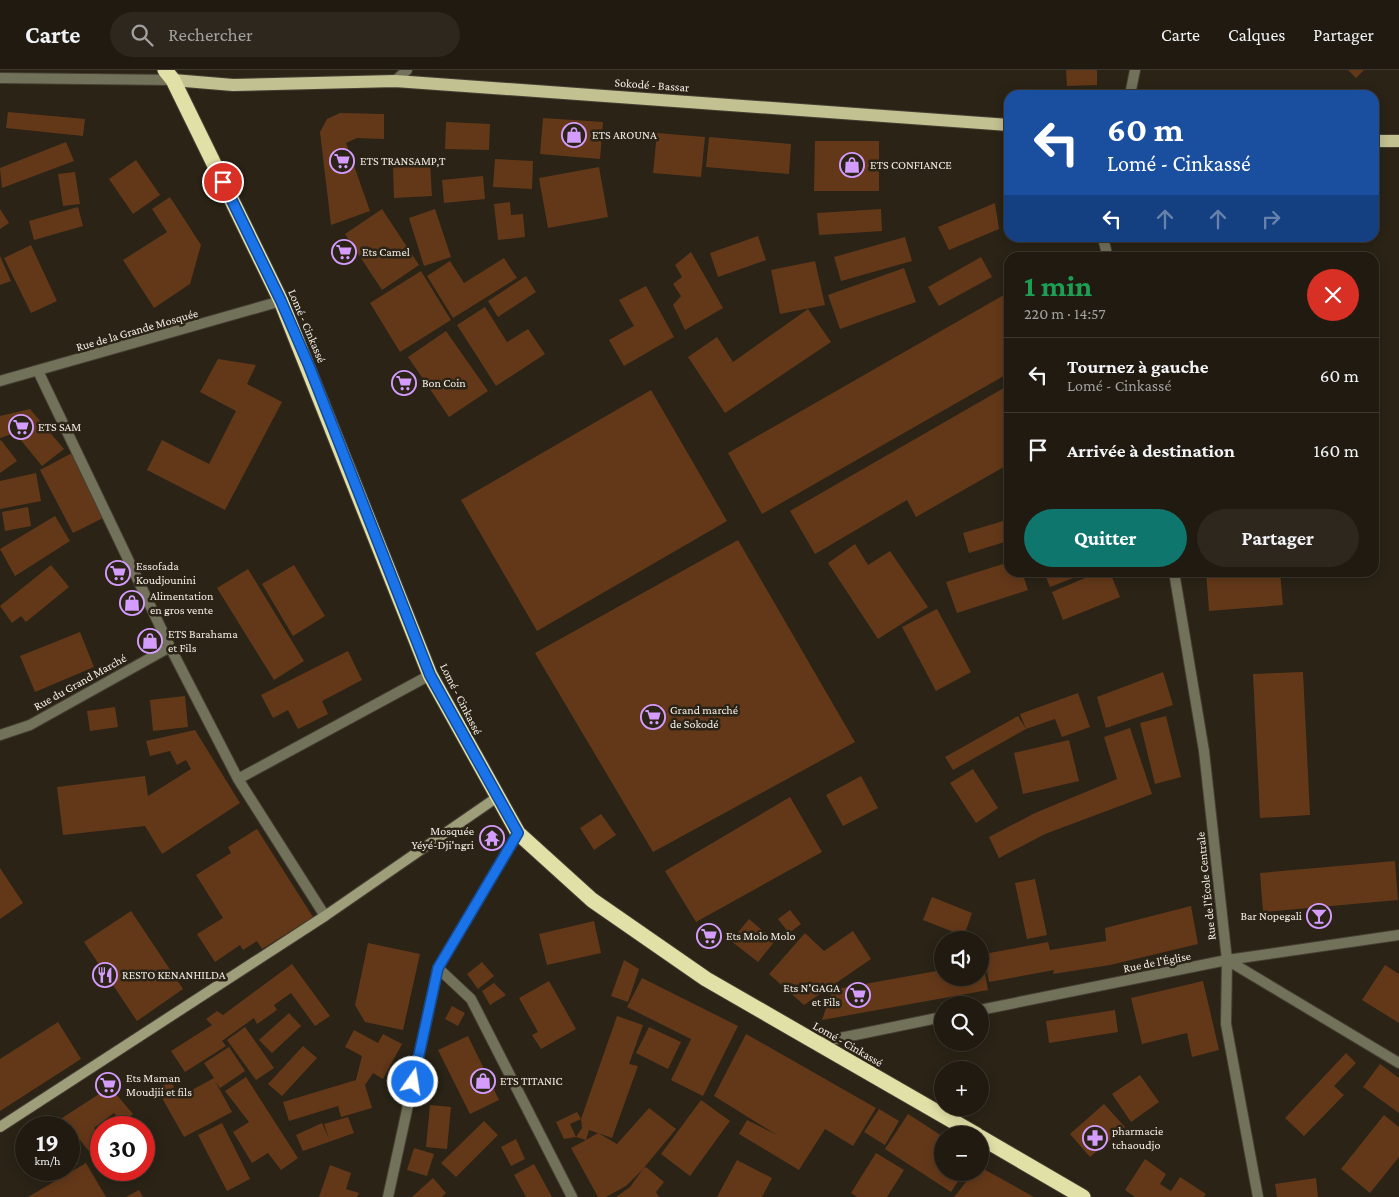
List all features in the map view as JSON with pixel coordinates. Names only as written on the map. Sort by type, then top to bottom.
[{"type":"highway","name":"Lomé - Cinkassé","points":[[169,75],[281,301],[430,675],[496,798],[518,833],[592,900],[634,931],[706,979],[961,1126]]},
{"type":"highway","points":[[989,1142],[1083,1197]]},
{"type":"main road","name":"Sokodé - Bassar","points":[[169,75],[233,85],[395,81],[1004,124]]},
{"type":"main road","points":[[1379,141],[1399,141]]},
{"type":"main road","points":[[0,1127],[325,916],[496,798]]},
{"type":"street","points":[[395,81],[407,70]]},
{"type":"street","points":[[1131,90],[1135,70]]},
{"type":"street","points":[[0,78],[169,75]]},
{"type":"street","name":"Rue de la Grande Mosquée","points":[[0,381],[281,301]]},
{"type":"street","points":[[38,371],[170,647],[238,779],[325,916]]},
{"type":"street","name":"Rue de l'École Centrale","points":[[1175,577],[1204,751],[1227,960],[1226,1024],[1258,1197]]},
{"type":"street","name":"Rue du Grand Marché","points":[[0,735],[30,725],[170,647]]},
{"type":"street","points":[[238,779],[430,675]]},
{"type":"street","points":[[388,1197],[438,968],[518,833]]},
{"type":"street","name":"Rue de l'Église","points":[[989,1008],[1227,960],[1399,935]]},
{"type":"street","points":[[1227,960],[1399,1063]]},
{"type":"street","points":[[438,968],[471,999],[572,1197]]},
{"type":"street","points":[[816,1043],[934,1019]]},
{"type":"building","points":[[1066,70],[1097,70],[1097,85],[1067,86]]},
{"type":"building","points":[[1348,70],[1364,70],[1356,78]]},
{"type":"building","points":[[8,112],[85,119],[83,136],[6,128]]},
{"type":"building","points":[[340,113],[384,114],[384,139],[357,138],[346,143],[370,211],[331,225],[320,132],[327,119]]},
{"type":"building","points":[[543,118],[603,122],[600,159],[540,154]]},
{"type":"building","points":[[446,122],[490,124],[489,150],[445,149]]},
{"type":"building","points":[[657,133],[705,137],[701,177],[653,173]]},
{"type":"building","points":[[709,137],[791,144],[789,174],[706,167]]},
{"type":"building","points":[[815,141],[879,141],[879,191],[814,191]]},
{"type":"building","points":[[66,142],[74,161],[2,188],[0,168]]},
{"type":"building","points":[[495,159],[533,161],[532,189],[493,187]]},
{"type":"building","points":[[136,160],[160,195],[133,214],[109,179]]},
{"type":"building","points":[[430,163],[432,196],[394,198],[393,165]]},
{"type":"building","points":[[599,167],[608,217],[548,228],[539,178]]},
{"type":"building","points":[[75,172],[80,204],[63,206],[58,174]]},
{"type":"building","points":[[483,176],[485,199],[444,203],[442,180]]},
{"type":"building","points":[[170,197],[201,245],[190,284],[154,308],[123,260],[167,232],[152,209]]},
{"type":"building","points":[[510,202],[511,215],[523,214],[525,237],[498,240],[494,204]]},
{"type":"building","points":[[995,203],[999,229],[949,250],[938,227]]},
{"type":"building","points":[[78,207],[83,226],[34,240],[29,221]]},
{"type":"building","points":[[0,209],[9,223],[0,229]]},
{"type":"building","points":[[382,209],[419,265],[382,290],[345,234]]},
{"type":"building","points":[[435,209],[451,257],[424,266],[409,218]]},
{"type":"building","points":[[881,209],[882,231],[819,235],[817,213]]},
{"type":"building","points":[[758,236],[766,260],[718,277],[710,253]]},
{"type":"building","points":[[905,237],[912,261],[841,281],[834,257]]},
{"type":"building","points":[[31,245],[57,301],[31,313],[4,258]]},
{"type":"building","points":[[691,252],[723,308],[685,330],[673,305],[681,296],[673,284],[682,277],[675,265]]},
{"type":"building","points":[[0,256],[11,281],[0,285]]},
{"type":"building","points":[[981,257],[992,277],[939,306],[928,287]]},
{"type":"building","points":[[504,258],[517,278],[453,318],[427,276],[450,261],[464,283]]},
{"type":"building","points":[[815,261],[825,305],[780,314],[771,270]]},
{"type":"building","points":[[904,268],[916,302],[840,329],[828,295]]},
{"type":"building","points":[[421,271],[451,320],[400,352],[370,303]]},
{"type":"building","points":[[526,276],[536,292],[498,317],[488,301]]},
{"type":"building","points":[[646,286],[674,337],[624,366],[609,340],[634,326],[619,300]]},
{"type":"building","points":[[1004,295],[1004,376],[762,514],[728,453]]},
{"type":"building","points":[[485,307],[507,342],[528,329],[545,354],[496,386],[457,325]]},
{"type":"building","points":[[808,309],[831,342],[725,413],[688,357],[717,337],[733,362]]},
{"type":"building","points":[[446,331],[488,391],[449,417],[408,357]]},
{"type":"building","points":[[218,359],[256,365],[247,384],[282,402],[225,510],[147,470],[162,440],[209,464],[236,411],[200,392]]},
{"type":"building","points":[[1004,388],[1004,467],[916,517],[907,500],[815,554],[790,511]]},
{"type":"building","points":[[651,390],[727,521],[537,631],[461,500]]},
{"type":"building","points":[[30,409],[64,449],[42,466],[15,433],[0,438],[0,416]]},
{"type":"building","points":[[0,441],[17,461],[0,473]]},
{"type":"building","points":[[72,453],[105,517],[73,533],[40,470]]},
{"type":"building","points":[[36,473],[41,501],[0,509],[0,481]]},
{"type":"building","points":[[28,507],[31,526],[5,531],[2,512]]},
{"type":"building","points":[[55,516],[70,541],[15,576],[0,549]]},
{"type":"building","points":[[1003,521],[1004,542],[969,553],[963,533]]},
{"type":"building","points":[[738,540],[855,742],[653,852],[535,653]]},
{"type":"building","points":[[855,544],[868,565],[890,551],[928,607],[878,639],[828,563]]},
{"type":"building","points":[[1004,564],[1004,577],[1024,577],[1028,590],[957,613],[946,582]]},
{"type":"building","points":[[51,565],[69,587],[26,622],[21,616],[12,623],[0,606]]},
{"type":"building","points":[[294,565],[325,616],[293,636],[262,584]]},
{"type":"building","points":[[248,569],[304,661],[274,680],[217,588]]},
{"type":"building","points":[[1046,577],[1076,577],[1050,587]]},
{"type":"building","points":[[1087,577],[1112,577],[1120,597],[1063,620],[1052,592]]},
{"type":"building","points":[[1206,577],[1280,577],[1283,605],[1209,611]]},
{"type":"building","points":[[937,609],[971,672],[936,691],[902,627]]},
{"type":"building","points":[[80,632],[94,667],[35,692],[20,656]]},
{"type":"building","points":[[348,651],[362,680],[322,701],[328,714],[298,729],[288,710],[273,718],[261,695]]},
{"type":"building","points":[[1163,672],[1173,705],[1106,728],[1097,697]]},
{"type":"building","points":[[1303,672],[1310,815],[1260,818],[1253,674]]},
{"type":"building","points":[[1078,693],[1090,727],[1062,737],[1055,719],[1026,729],[1020,714]]},
{"type":"building","points":[[185,696],[188,727],[153,731],[150,700]]},
{"type":"building","points":[[115,707],[118,727],[90,731],[87,711]]},
{"type":"building","points":[[1018,716],[1026,729],[953,770],[945,757]]},
{"type":"building","points":[[1166,716],[1181,777],[1155,784],[1140,723]]},
{"type":"building","points":[[1130,728],[1152,794],[1045,834],[999,858],[989,837],[1035,813],[1117,779],[1104,737]]},
{"type":"building","points":[[195,730],[240,803],[162,854],[145,826],[63,835],[57,787],[145,776],[148,796],[191,769],[186,760],[177,765],[170,751],[150,756],[146,741]]},
{"type":"building","points":[[1069,740],[1079,781],[1023,794],[1014,753]]},
{"type":"building","points":[[973,769],[998,808],[976,823],[950,783]]},
{"type":"building","points":[[861,776],[878,808],[843,826],[826,795]]},
{"type":"building","points":[[790,797],[822,852],[696,922],[665,871]]},
{"type":"building","points":[[601,814],[616,835],[594,850],[580,828]]},
{"type":"building","points":[[257,829],[313,917],[262,949],[257,941],[243,950],[240,945],[215,962],[197,934],[223,918],[196,875],[231,853],[228,847]]},
{"type":"building","points":[[1395,861],[1398,900],[1263,912],[1260,873]]},
{"type":"building","points":[[0,868],[23,903],[0,919]]},
{"type":"building","points":[[1035,879],[1047,935],[1027,939],[1015,883]]},
{"type":"building","points":[[932,897],[972,913],[966,931],[951,931],[923,920]]},
{"type":"building","points":[[1191,906],[1198,944],[1110,965],[1053,974],[1054,970],[989,982],[989,953],[1048,942],[1050,950],[1106,941],[1105,928]]},
{"type":"building","points":[[790,910],[801,924],[789,933],[778,919]]},
{"type":"building","points":[[131,911],[183,989],[137,1021],[84,942]]},
{"type":"building","points":[[749,919],[775,941],[758,962],[731,941]]},
{"type":"building","points":[[594,921],[601,953],[547,965],[539,934]]},
{"type":"building","points":[[853,931],[871,959],[804,1005],[769,974],[805,933],[824,951]]},
{"type":"building","points":[[368,943],[420,954],[403,1030],[365,1022],[355,1005]]},
{"type":"building","points":[[624,960],[639,969],[628,1002],[611,996]]},
{"type":"building","points":[[482,962],[494,976],[478,989],[467,974]]},
{"type":"building","points":[[292,964],[330,1016],[315,1026],[291,993],[274,1005],[277,1010],[257,1024],[254,1018],[222,1041],[226,1046],[185,1072],[171,1051],[212,1025],[206,1019],[217,1011],[223,1015]]},
{"type":"building","points":[[1385,965],[1399,974],[1399,1023],[1362,1000]]},
{"type":"building","points":[[934,971],[934,986],[987,986],[988,990],[955,996],[934,996],[934,1000],[822,1020],[832,990]]},
{"type":"building","points":[[642,978],[738,1026],[703,1096],[671,1080],[691,1039],[627,1007]]},
{"type":"building","points":[[549,981],[576,1029],[541,1049],[532,1035],[538,1032],[519,998]]},
{"type":"building","points":[[1203,981],[1219,1050],[1192,1057],[1187,1033],[1142,1044],[1131,998]]},
{"type":"building","points":[[494,983],[506,995],[490,1005],[482,991]]},
{"type":"building","points":[[452,1006],[465,1013],[458,1026],[445,1019]]},
{"type":"building","points":[[1115,1010],[1118,1032],[1049,1043],[1046,1021]]},
{"type":"building","points":[[289,1013],[301,1026],[272,1053],[259,1040]]},
{"type":"building","points":[[617,1016],[643,1025],[629,1064],[638,1066],[612,1138],[589,1130],[586,1140],[576,1137],[582,1128],[581,1119]]},
{"type":"building","points":[[58,1022],[81,1059],[0,1111],[0,1059]]},
{"type":"building","points":[[245,1027],[274,1068],[256,1080],[227,1040]]},
{"type":"building","points":[[649,1027],[681,1042],[668,1069],[636,1053]]},
{"type":"building","points":[[354,1030],[378,1043],[383,1034],[402,1044],[383,1079],[373,1073],[365,1085],[372,1108],[341,1117],[338,1106],[289,1121],[283,1102],[356,1080],[362,1056],[345,1047]]},
{"type":"building","points":[[746,1034],[876,1108],[853,1146],[825,1129],[799,1170],[739,1134],[747,1120],[777,1135],[714,1096]]},
{"type":"building","points":[[468,1036],[499,1100],[470,1114],[438,1050]]},
{"type":"building","points":[[303,1046],[317,1058],[282,1096],[268,1084]]},
{"type":"building","points":[[229,1047],[245,1071],[220,1088],[215,1081],[232,1112],[184,1137],[157,1089],[171,1081],[179,1097],[214,1078],[204,1063]]},
{"type":"building","points":[[1346,1053],[1356,1063],[1334,1086],[1344,1095],[1304,1136],[1285,1118]]},
{"type":"building","points":[[1380,1064],[1399,1078],[1399,1113],[1363,1087]]},
{"type":"building","points":[[1140,1075],[1159,1102],[1131,1122],[1112,1094]]},
{"type":"building","points":[[246,1077],[298,1158],[281,1170],[268,1153],[252,1163],[233,1132],[249,1122],[225,1091]]},
{"type":"building","points":[[110,1087],[133,1114],[131,1116],[116,1116],[114,1113],[110,1116],[90,1116],[90,1152],[80,1140],[80,1116],[65,1116]]},
{"type":"building","points":[[701,1100],[730,1121],[690,1176],[661,1154]]},
{"type":"building","points":[[1104,1104],[1125,1127],[1090,1157],[1070,1134]]},
{"type":"building","points":[[430,1105],[451,1107],[447,1149],[426,1147]]},
{"type":"building","points":[[649,1108],[676,1129],[643,1169],[626,1186],[606,1197],[598,1197],[571,1148],[598,1133],[617,1144]]},
{"type":"building","points":[[879,1109],[899,1121],[885,1145],[864,1132]]},
{"type":"building","points":[[577,1112],[581,1119],[570,1124],[576,1137],[564,1139],[556,1122]]},
{"type":"building","points":[[908,1114],[934,1131],[934,1181],[885,1149]]},
{"type":"building","points":[[1384,1115],[1399,1127],[1399,1157],[1370,1193],[1341,1169]]},
{"type":"building","points":[[348,1117],[354,1133],[303,1151],[296,1135],[322,1123],[329,1139],[324,1124]]},
{"type":"building","points":[[484,1121],[498,1135],[456,1177],[441,1163]]},
{"type":"building","points":[[222,1123],[250,1179],[227,1191],[198,1135]]},
{"type":"building","points":[[516,1139],[525,1159],[511,1166],[501,1147]]},
{"type":"building","points":[[414,1148],[434,1154],[427,1176],[407,1170]]},
{"type":"building","points":[[876,1153],[904,1170],[887,1197],[857,1197],[851,1193]]},
{"type":"building","points":[[1145,1159],[1166,1174],[1160,1184],[1171,1191],[1180,1177],[1206,1194],[1204,1197],[1135,1197],[1125,1190]]},
{"type":"building","points":[[737,1160],[772,1178],[762,1197],[717,1197]]},
{"type":"building","points":[[86,1163],[90,1170],[90,1181],[97,1181],[106,1197],[28,1197],[55,1181],[80,1181],[80,1167]]},
{"type":"building","points":[[534,1164],[552,1197],[526,1197],[514,1175]]},
{"type":"building","points":[[330,1165],[351,1173],[346,1189],[359,1193],[357,1197],[319,1197]]},
{"type":"building","points":[[646,1167],[664,1182],[656,1192],[659,1197],[616,1197],[630,1187]]},
{"type":"building","points":[[989,1172],[1034,1197],[954,1197],[967,1181],[989,1181]]},
{"type":"building","points":[[433,1178],[446,1193],[442,1197],[412,1197]]},
{"type":"building","points":[[1316,1178],[1318,1197],[1277,1197],[1275,1184]]},
{"type":"building","points":[[934,1181],[958,1181],[951,1192]]},
{"type":"building","points":[[139,1190],[143,1197],[126,1197]]},
{"type":"place","name":"ETS AROUNA","points":[[574,135]]},
{"type":"place","name":"ETS TRANSAMP,T","points":[[342,161]]},
{"type":"place","name":"ETS CONFIANCE","points":[[852,165]]},
{"type":"place","name":"Ets Camel","points":[[344,252]]},
{"type":"place","name":"Bon Coin","points":[[404,383]]},
{"type":"place","name":"ETS SAM","points":[[21,427]]},
{"type":"place","name":"Essofada Koudjounini","points":[[118,573]]},
{"type":"place","name":"Alimentation en gros vente","points":[[132,603]]},
{"type":"place","name":"ETS Barahama et Fils","points":[[150,641]]},
{"type":"place","name":"Grand marché de Sokodé","points":[[653,717]]},
{"type":"place","name":"Mosquée Yéyé-Dji'ngri","points":[[492,838]]},
{"type":"place","name":"Bar Nopegali","points":[[1319,916]]},
{"type":"place","name":"Ets Molo Molo","points":[[709,936]]},
{"type":"place","name":"RESTO KENANHILDA","points":[[105,975]]},
{"type":"place","name":"Ets N'GAGA et Fils","points":[[858,995]]},
{"type":"place","name":"ETS TITANIC","points":[[483,1081]]},
{"type":"place","name":"Ets Maman Moudjii et fils","points":[[108,1085]]},
{"type":"place","name":"pharmacie tchaoudjo","points":[[1095,1138]]},
{"type":"route","points":[[223,182],[281,301],[309,366],[430,675],[496,798],[518,833],[438,968],[413,1082]]}]
